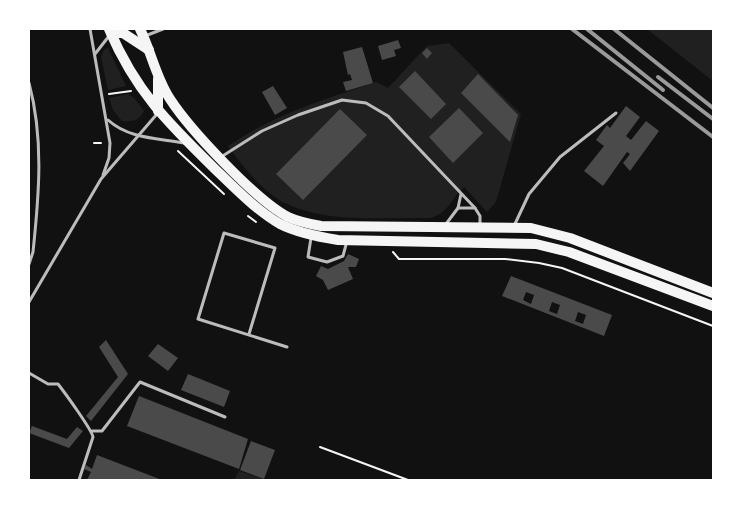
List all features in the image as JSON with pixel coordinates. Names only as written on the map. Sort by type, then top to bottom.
[{"type":"main road","points":[[110,31],[123,33],[150,51]]},
{"type":"main road","points":[[110,31],[130,73],[158,111],[262,212],[281,224],[311,236],[347,241],[536,244],[569,252],[713,306]]},
{"type":"main road","points":[[142,33],[170,98],[221,158],[262,199],[287,216],[301,222],[321,226],[368,228],[445,226],[531,228],[570,238],[713,293]]},
{"type":"main road","points":[[155,64],[159,86],[158,111]]},
{"type":"main road","points":[[417,242],[430,236],[476,234],[480,227]]},
{"type":"lane","points":[[90,29],[110,143],[109,158],[102,178]]},
{"type":"lane","points":[[142,33],[163,29]]},
{"type":"lane","points":[[95,54],[110,31]]},
{"type":"lane","points":[[29,83],[35,108],[40,176],[33,252],[29,264]]},
{"type":"lane","points":[[221,158],[262,131],[298,115],[342,100],[366,103],[388,116],[475,208],[480,216],[480,227]]},
{"type":"lane","points":[[29,302],[102,178],[155,117],[158,111]]},
{"type":"lane","points":[[513,228],[529,194],[560,158],[616,113]]},
{"type":"lane","points":[[107,120],[117,128],[138,136],[190,144]]},
{"type":"lane","points":[[445,226],[458,208],[461,193]]},
{"type":"lane","points":[[458,208],[475,208]]},
{"type":"lane","points":[[249,334],[275,248],[224,233],[198,319],[287,347]]},
{"type":"lane","points":[[311,236],[308,257],[327,262],[343,256],[347,241]]},
{"type":"lane","points":[[29,373],[48,384],[58,384],[80,417],[92,431],[93,437],[79,480]]},
{"type":"lane","points":[[92,431],[102,431],[140,382],[225,416]]},
{"type":"path","points":[[103,95],[133,90]]},
{"type":"path","points":[[94,143],[104,143]]},
{"type":"path","points":[[392,252],[399,259],[505,259],[562,268],[713,326]]},
{"type":"path","points":[[320,447],[408,480]]},
{"type":"shaded area","points":[[647,29],[713,29],[713,81]]},
{"type":"shaded area","points":[[449,43],[521,114],[496,202],[487,212],[464,187],[446,209],[431,218],[338,217],[302,210],[285,203],[269,192],[246,170],[228,146],[282,116],[318,102],[376,82],[388,88],[427,46]]},
{"type":"shaded area","points":[[108,48],[126,86],[108,90],[101,57],[104,50]]},
{"type":"shaded area","points":[[128,94],[134,98],[144,111],[135,120],[122,121],[113,110],[109,98]]},
{"type":"shaded area","points":[[239,471],[267,480],[234,480]]},
{"type":"building","points":[[398,40],[401,48],[394,50],[396,56],[382,60],[378,46]]},
{"type":"building","points":[[362,47],[373,83],[346,91],[343,82],[352,80],[350,74],[348,75],[343,52]]},
{"type":"building","points":[[427,48],[432,53],[427,59],[422,53]]},
{"type":"building","points":[[415,71],[446,104],[431,119],[399,87]]},
{"type":"building","points":[[478,74],[518,115],[510,142],[461,93]]},
{"type":"building","points":[[273,86],[287,108],[275,115],[262,92]]},
{"type":"building","points":[[626,106],[640,117],[626,136],[631,140],[646,121],[659,131],[630,171],[623,163],[630,154],[627,152],[603,186],[584,171],[604,146],[596,140],[607,125],[610,128]]},
{"type":"building","points":[[459,108],[483,133],[453,163],[429,137]]},
{"type":"building","points":[[340,109],[367,135],[303,200],[276,174]]},
{"type":"building","points":[[348,254],[359,259],[356,267],[348,267],[353,279],[328,290],[323,280],[316,276],[321,266],[328,269],[344,261]]},
{"type":"building","points":[[511,276],[612,315],[604,336],[502,296]],"holes":[[[526,292],[534,295],[531,304],[523,300]],[[552,302],[560,305],[557,314],[549,311]],[[578,312],[586,315],[583,324],[575,321]]]},
{"type":"building","points":[[106,340],[128,374],[91,421],[86,416],[118,377],[99,347]]},
{"type":"building","points":[[158,344],[178,358],[168,371],[148,356]]},
{"type":"building","points":[[188,374],[230,391],[224,407],[181,390]]},
{"type":"building","points":[[139,396],[248,439],[239,469],[127,426]]},
{"type":"building","points":[[32,426],[67,439],[77,427],[83,431],[69,448],[29,433]]},
{"type":"building","points":[[251,441],[275,450],[264,479],[240,470]]},
{"type":"building","points":[[97,455],[162,480],[87,480],[91,472],[84,469],[86,465],[92,469]]},
{"type":"railway","points":[[572,29],[713,137]]},
{"type":"railway","points":[[587,29],[663,90]]},
{"type":"railway","points":[[614,29],[713,108]]},
{"type":"railway","points":[[658,77],[713,119]]}]
